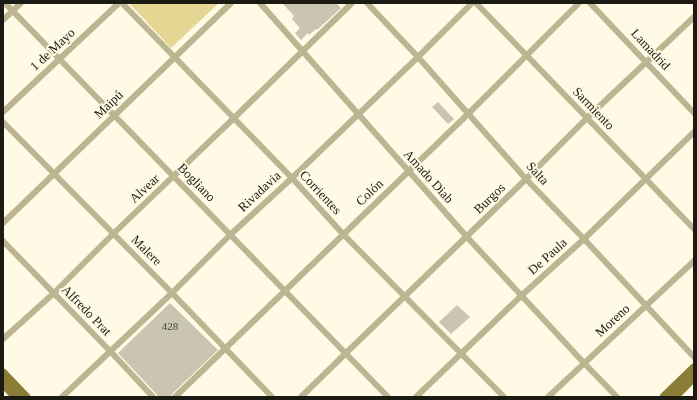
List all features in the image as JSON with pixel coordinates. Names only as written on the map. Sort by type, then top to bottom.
[{"type":"main road","points":[[664,397],[694,368]]},
{"type":"main road","points":[[3,373],[26,397]]},
{"type":"main road","points":[[674,397],[694,377]]},
{"type":"main road","points":[[3,383],[16,397]]},
{"type":"street","name":"Bogliano","points":[[5,3],[388,397]]},
{"type":"street","points":[[3,20],[21,3]]},
{"type":"street","name":"1 de Mayo","points":[[3,112],[119,3]]},
{"type":"street","name":"Corrientes","points":[[122,3],[292,178],[343,234],[404,297],[504,397]]},
{"type":"street","name":"Maipú","points":[[3,223],[231,3]]},
{"type":"street","name":"Amado Diab","points":[[260,3],[467,237],[617,397]]},
{"type":"street","name":"Alvear","points":[[3,339],[54,293],[352,3]]},
{"type":"street","name":"Salta","points":[[367,3],[418,57],[526,179],[694,357]]},
{"type":"street","name":"Rivadavia","points":[[62,397],[111,352],[231,234],[359,114],[472,3]]},
{"type":"street","name":"Sarmiento","points":[[476,3],[694,229]]},
{"type":"street","name":"Colón","points":[[175,397],[468,114],[579,3]]},
{"type":"street","name":"Lamadrid","points":[[590,3],[694,113]]},
{"type":"street","name":"Burgos","points":[[301,397],[467,237],[587,118],[694,17]]},
{"type":"street","name":"Malere","points":[[3,122],[226,348],[272,397]]},
{"type":"street","name":"De Paula","points":[[416,397],[521,296],[584,239],[694,132]]},
{"type":"street","name":"Alfredo Prat","points":[[3,241],[153,397]]},
{"type":"street","name":"Moreno","points":[[548,397],[694,261]]},
{"type":"shaded area","points":[[129,3],[219,3],[171,48]]},
{"type":"building","points":[[282,3],[336,3],[341,8],[317,30],[316,29],[309,35],[308,33],[301,40],[295,33],[300,28],[292,19],[294,16]]},
{"type":"building","points":[[438,102],[454,119],[448,124],[432,107]]},
{"type":"building","points":[[170,303],[218,350],[172,394],[171,397],[159,397],[118,353]]},
{"type":"building","points":[[457,305],[470,317],[451,334],[439,322]]}]
